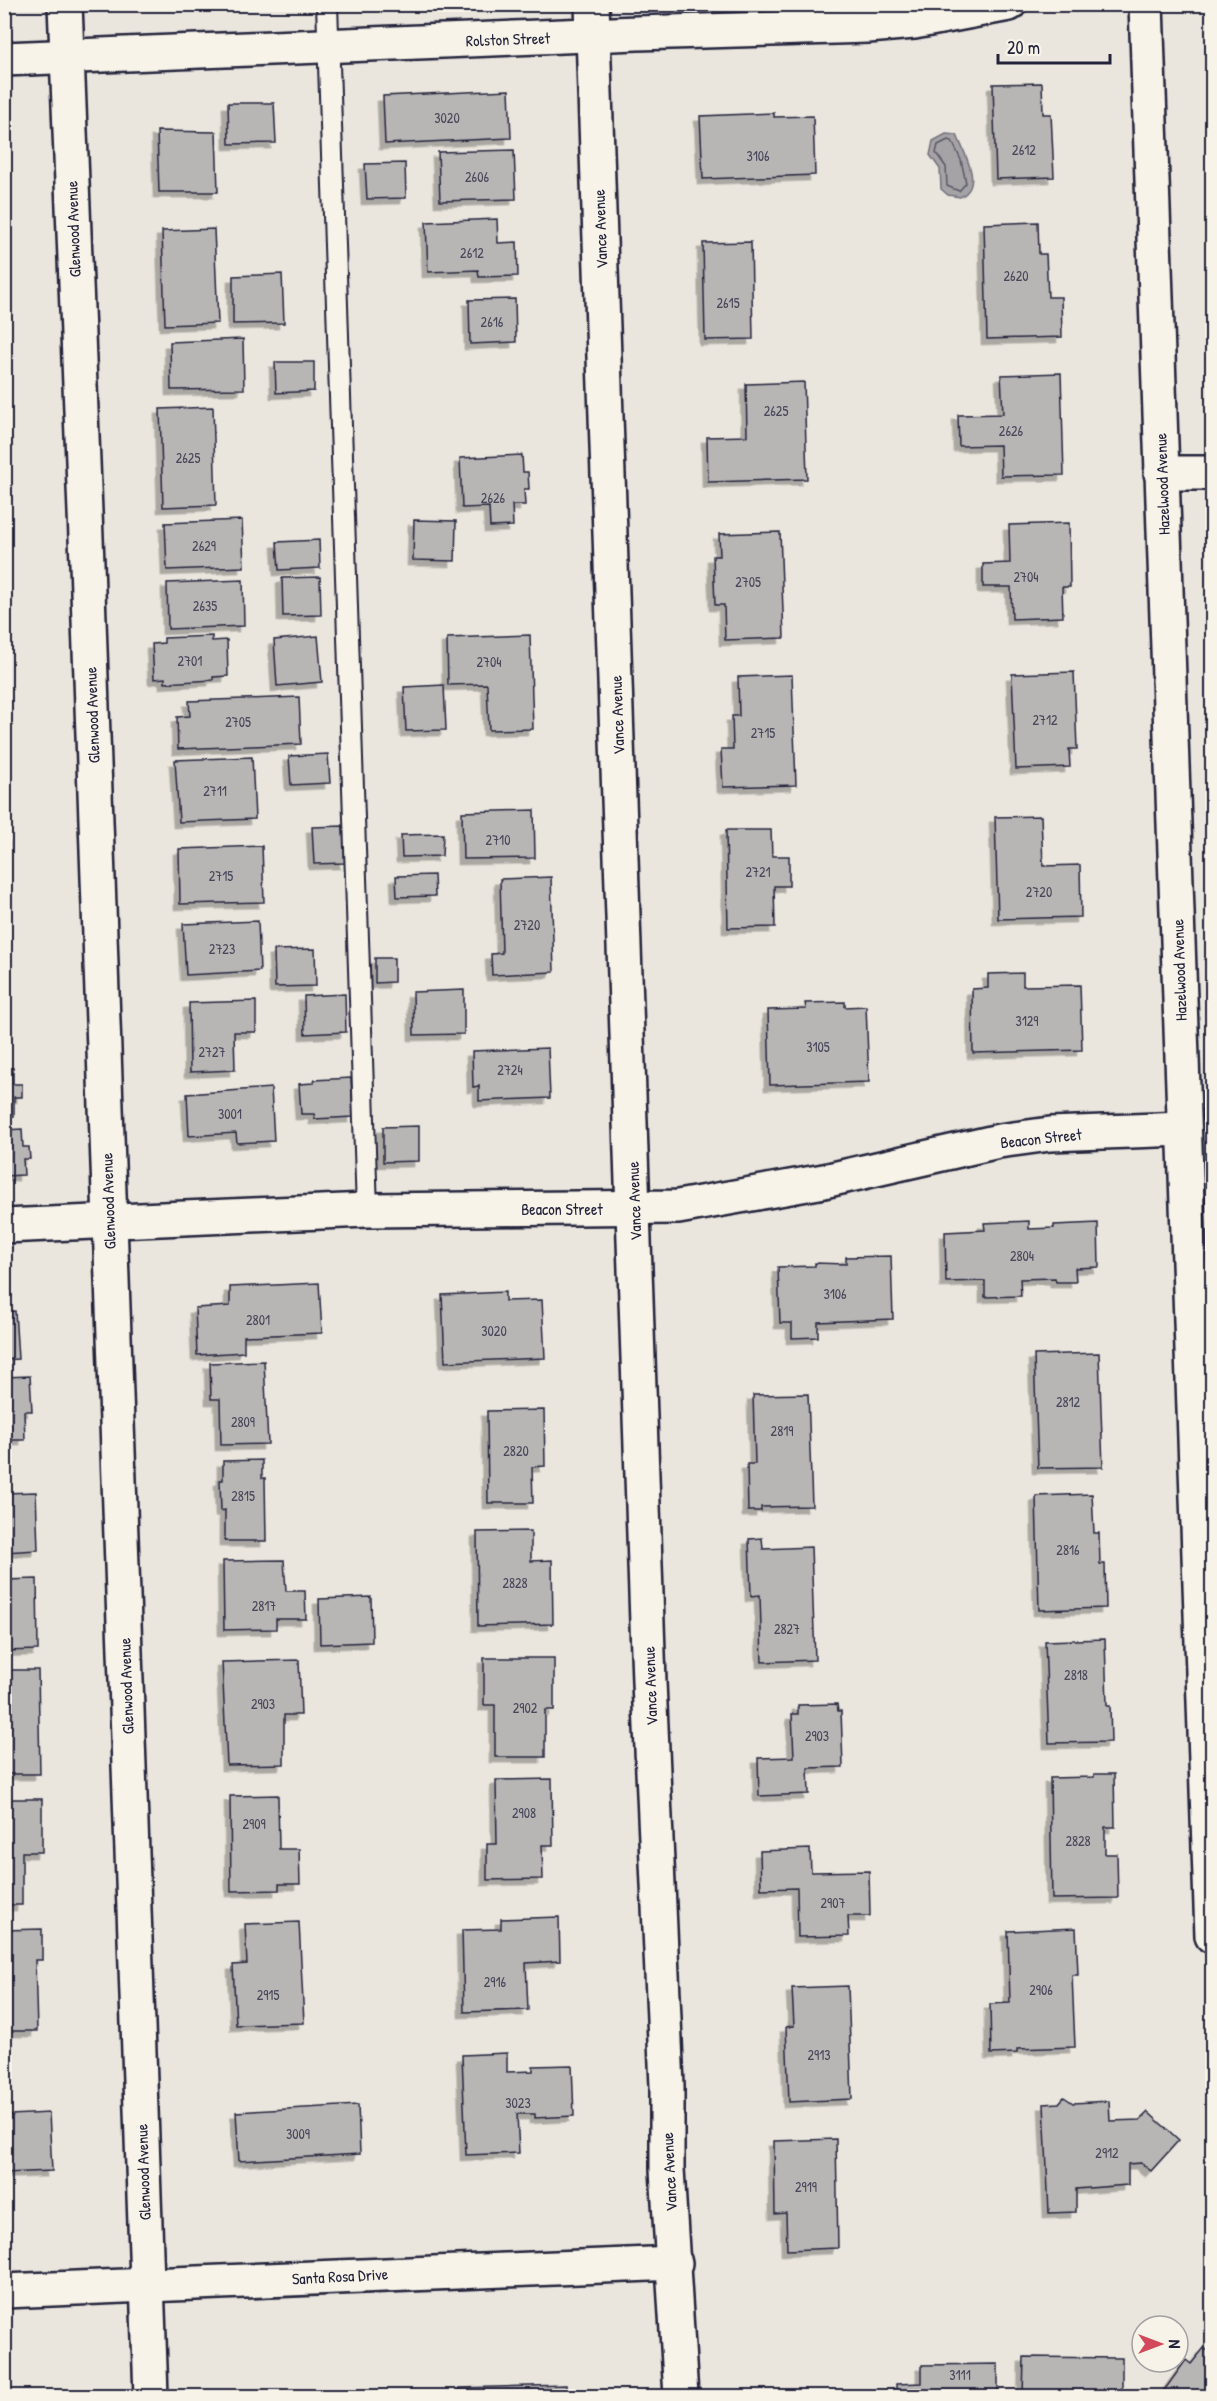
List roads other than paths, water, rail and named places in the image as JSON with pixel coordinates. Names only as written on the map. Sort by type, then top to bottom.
[{"type":"street","name":"Glenwood Avenue","points":[[64,4],[87,563],[108,1221],[152,2397]]},
{"type":"street","name":"Rolston Street","points":[[4,59],[328,46],[592,20],[868,26],[914,22],[1009,4]]},
{"type":"street","name":"Hazelwood Avenue","points":[[1146,4],[1212,1936]]},
{"type":"street","name":"Vance Avenue","points":[[592,20],[649,1682],[667,2086],[667,2169],[675,2263],[681,2397]]},
{"type":"street","points":[[1161,473],[1212,473]]},
{"type":"street","name":"Beacon Street","points":[[4,1226],[366,1210],[678,1207],[752,1196],[999,1141],[1050,1134],[1184,1130]]},
{"type":"street","name":"Santa Rosa Drive","points":[[4,2291],[675,2263]]},
{"type":"lane","points":[[327,4],[366,1210]]},
{"type":"water","points":[[946,134],[957,135],[972,177],[967,192],[960,197],[948,195],[941,189],[940,169],[930,155],[933,141]]}]
